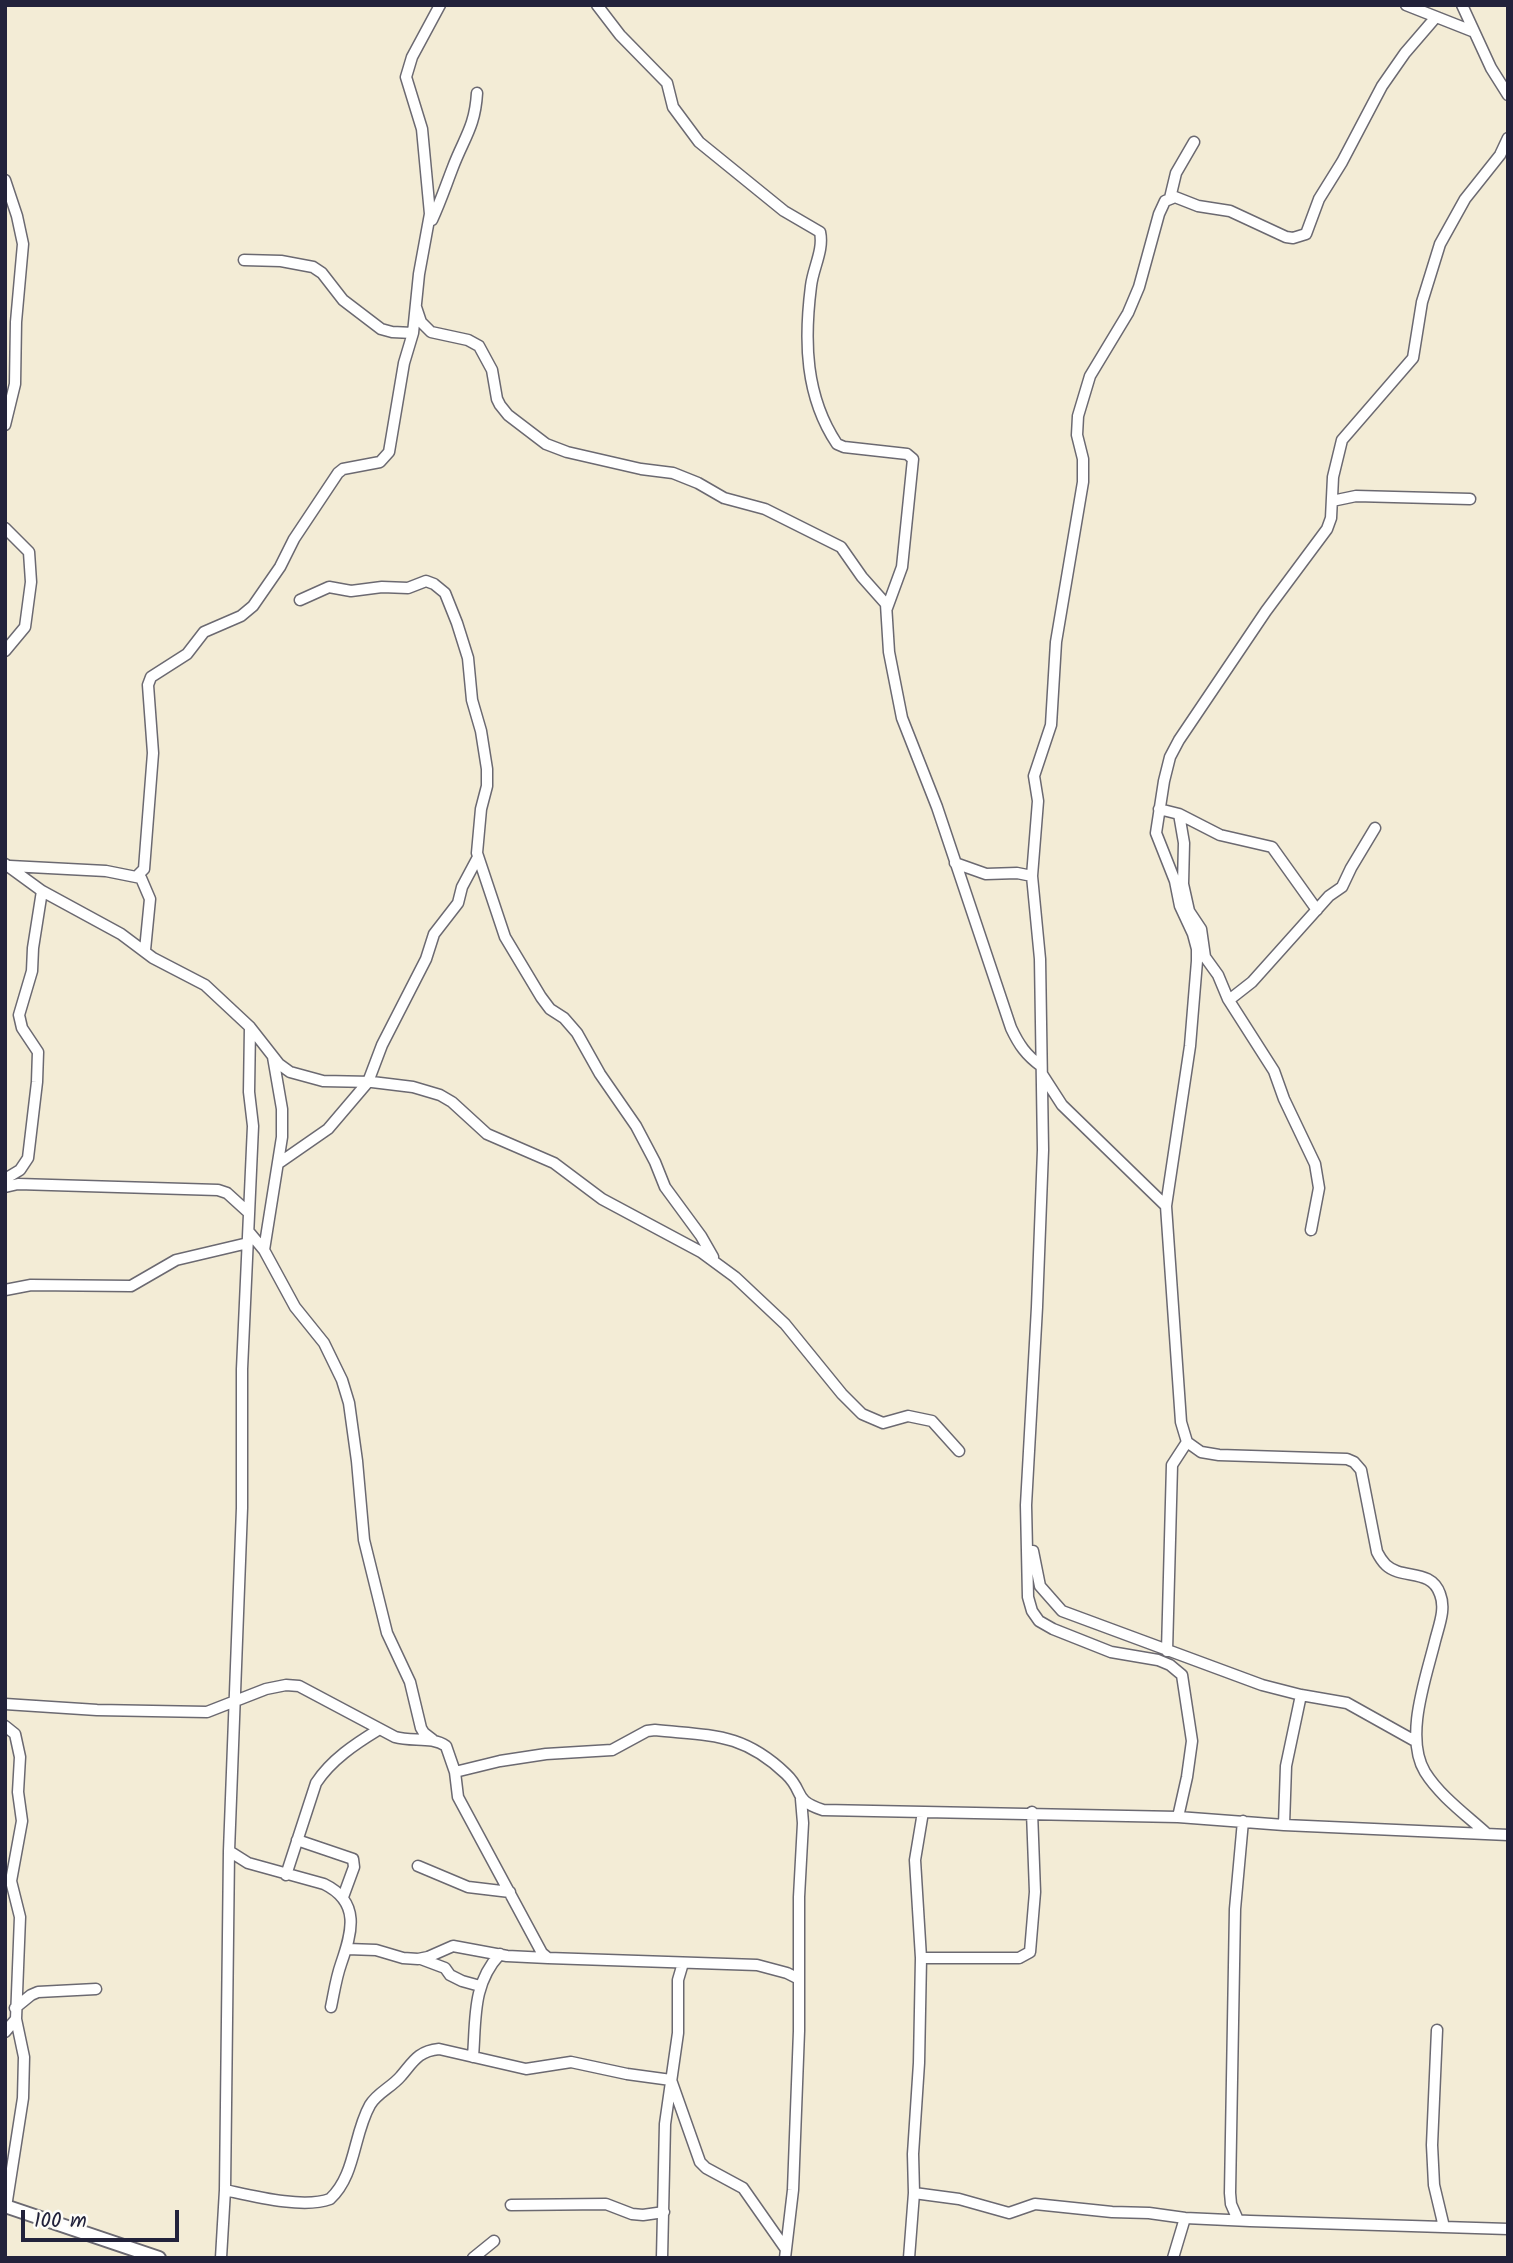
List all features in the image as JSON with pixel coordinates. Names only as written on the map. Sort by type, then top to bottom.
[{"type":"street","points":[[136,877],[144,869],[153,753],[148,685],[153,674],[187,654],[204,632],[241,616],[253,606],[338,473],[343,469],[380,462],[389,452],[404,363],[414,333],[430,214],[422,130],[406,77],[412,57],[440,5]]},
{"type":"street","points":[[597,5],[620,35],[667,83],[673,107],[699,142],[784,211],[820,232],[819,254],[811,282],[808,327],[809,375],[817,403],[836,444],[907,454],[913,459],[902,567],[887,609]]},
{"type":"street","points":[[1406,5],[1472,31]]},
{"type":"street","points":[[1462,5],[1491,68],[1508,94]]},
{"type":"street","points":[[1170,198],[1230,211],[1286,237],[1306,234],[1319,199],[1382,86],[1405,53],[1436,17]]},
{"type":"street","points":[[425,236],[471,131],[476,113],[477,93]]},
{"type":"street","points":[[1486,1833],[1439,1790],[1424,1769],[1415,1741],[1420,1704],[1443,1604],[1437,1586],[1432,1581],[1399,1572],[1384,1563],[1377,1552],[1367,1495],[1358,1465],[1347,1460],[1219,1455],[1201,1452],[1187,1443],[1181,1422],[1166,1206],[1190,1046],[1197,949],[1156,833],[1170,757],[1266,611],[1327,529],[1331,518],[1332,477],[1342,440],[1413,358],[1422,302],[1440,244],[1465,199],[1500,155],[1508,138]]},
{"type":"street","points":[[1178,1817],[1188,1777],[1192,1741],[1182,1675],[1170,1665],[1111,1652],[1039,1621],[1032,1611],[1028,1597],[1026,1505],[1042,1176],[1040,959],[1032,876],[1038,801],[1035,767],[1051,725],[1056,642],[1083,482],[1083,459],[1077,435],[1078,416],[1090,376],[1128,313],[1139,288],[1162,207],[1170,198],[1180,164],[1194,142]]},
{"type":"street","points":[[5,180],[18,216],[23,244],[16,322],[15,384],[5,425]]},
{"type":"street","points":[[244,260],[281,261],[313,267],[322,273],[343,300],[381,329],[414,333]]},
{"type":"street","points":[[416,307],[421,322],[431,332],[468,340],[479,346],[492,370],[500,405],[537,439],[567,452],[641,469],[673,473],[724,498],[765,509],[841,547],[862,577],[884,600],[887,609],[889,652],[902,718],[937,807],[1019,1045],[1040,1069],[1062,1105],[1166,1206]]},
{"type":"street","points":[[1332,501],[1356,496],[1470,499]]},
{"type":"street","points":[[5,528],[29,552],[31,582],[25,627],[5,651]]},
{"type":"street","points":[[300,600],[329,587],[352,591],[382,587],[408,588],[426,581],[434,583],[445,593],[468,658],[472,700],[481,730],[487,769],[478,857],[505,937],[550,1009],[564,1018],[577,1033],[600,1074],[636,1126],[655,1161],[665,1187],[701,1236],[715,1261]]},
{"type":"street","points":[[1159,809],[1179,814],[1220,835],[1272,847],[1317,910]]},
{"type":"street","points":[[1179,814],[1184,842],[1183,884],[1189,911],[1201,929],[1205,957],[1219,975],[1229,1000],[1274,1071],[1283,1099],[1315,1164],[1319,1188],[1311,1230]]},
{"type":"street","points":[[1229,1000],[1252,982],[1329,895],[1342,887],[1375,828]]},
{"type":"street","points":[[279,1163],[328,1129],[368,1082],[382,1045],[426,959],[434,934],[458,903],[462,887],[478,857]]},
{"type":"street","points":[[955,863],[986,874],[1017,873],[1032,876]]},
{"type":"street","points":[[6,866],[106,871],[136,877],[144,882],[150,899],[145,950]]},
{"type":"street","points":[[6,866],[41,891],[121,934],[153,958],[205,985],[250,1027],[290,1072],[323,1081],[413,1087],[440,1095],[452,1102],[487,1134],[554,1163],[602,1199],[715,1261],[785,1324],[842,1394],[862,1414],[883,1423],[908,1416],[932,1421],[959,1451]]},
{"type":"street","points":[[5,1179],[25,1165],[28,1158],[38,1052],[22,1028],[19,1015],[32,971],[41,891]]},
{"type":"street","points":[[221,2258],[225,2190],[229,1851],[239,1615],[242,1369],[253,1126],[249,1092],[250,1027]]},
{"type":"street","points":[[264,1250],[283,1125],[273,1056]]},
{"type":"street","points":[[5,1187],[18,1184],[218,1190],[227,1193],[249,1213]]},
{"type":"street","points":[[248,1237],[264,1250],[295,1307],[324,1343],[342,1380],[349,1403],[357,1461],[363,1540],[391,1646],[410,1682],[424,1734],[449,1749],[458,1797],[542,1953],[548,1958]]},
{"type":"street","points":[[5,1290],[31,1285],[131,1286],[176,1260],[248,1237]]},
{"type":"street","points":[[1167,1651],[1172,1465],[1187,1443]]},
{"type":"street","points":[[1026,1505],[1036,1573],[1045,1594],[1062,1611],[1262,1685],[1347,1703],[1415,1741]]},
{"type":"street","points":[[5,1704],[207,1712],[266,1689],[292,1685],[316,1694],[378,1730],[405,1740],[433,1740]]},
{"type":"street","points":[[1284,1825],[1286,1766],[1301,1695]]},
{"type":"street","points":[[5,1726],[15,1734],[20,1757],[18,1792],[22,1821],[10,1881],[20,1917],[15,2008],[24,2057],[23,2098],[5,2206],[159,2258]]},
{"type":"street","points":[[286,1875],[316,1783],[324,1770],[359,1741],[378,1730]]},
{"type":"street","points":[[455,1772],[546,1754],[612,1750],[647,1731],[719,1735],[766,1756],[797,1787],[802,1799],[803,1823],[799,1897],[799,2031],[793,2190],[785,2253]]},
{"type":"street","points":[[802,1799],[807,1804],[823,1810]]},
{"type":"street","points":[[803,1823],[813,1813],[823,1810],[1001,1815],[1032,1812],[1486,1833],[1503,1835],[1508,1844]]},
{"type":"street","points":[[909,2258],[914,2193],[913,2154],[919,2063],[921,1958],[915,1860],[923,1812]]},
{"type":"street","points":[[921,1958],[1019,1958],[1030,1952],[1035,1881],[1032,1812]]},
{"type":"street","points":[[1238,2220],[1231,2204],[1235,1909],[1243,1821]]},
{"type":"street","points":[[297,1840],[353,1859],[351,1879],[343,1897]]},
{"type":"street","points":[[229,1851],[248,1863],[324,1884],[343,1897],[351,1915],[347,1949],[331,2007]]},
{"type":"street","points":[[418,1866],[468,1887],[510,1892]]},
{"type":"street","points":[[420,1959],[453,1946],[548,1958],[757,1965],[799,1979]]},
{"type":"street","points":[[347,1949],[376,1950],[402,1958],[420,1959],[445,1968],[450,1975],[462,1981],[480,1986]]},
{"type":"street","points":[[473,2057],[480,1986],[489,1966],[500,1954]]},
{"type":"street","points":[[662,2258],[665,2124],[678,2033],[678,1980],[683,1963]]},
{"type":"street","points":[[15,2008],[38,1992],[96,1989]]},
{"type":"street","points":[[5,2032],[16,2019]]},
{"type":"street","points":[[1437,2030],[1432,2145],[1434,2185],[1444,2227]]},
{"type":"street","points":[[225,2190],[274,2200],[330,2199],[343,2182],[370,2104],[401,2076],[419,2054],[429,2050],[439,2049],[526,2069],[571,2062],[671,2080]]},
{"type":"street","points":[[671,2080],[701,2162],[706,2168],[743,2188],[785,2253]]},
{"type":"street","points":[[914,2193],[959,2199],[1009,2213],[1035,2204],[1185,2218],[1508,2229]]},
{"type":"street","points":[[512,2205],[606,2204],[632,2214],[664,2212]]},
{"type":"street","points":[[1217,2219],[1231,2204]]},
{"type":"street","points":[[1173,2258],[1185,2218]]},
{"type":"street","points":[[473,2258],[494,2241]]}]
